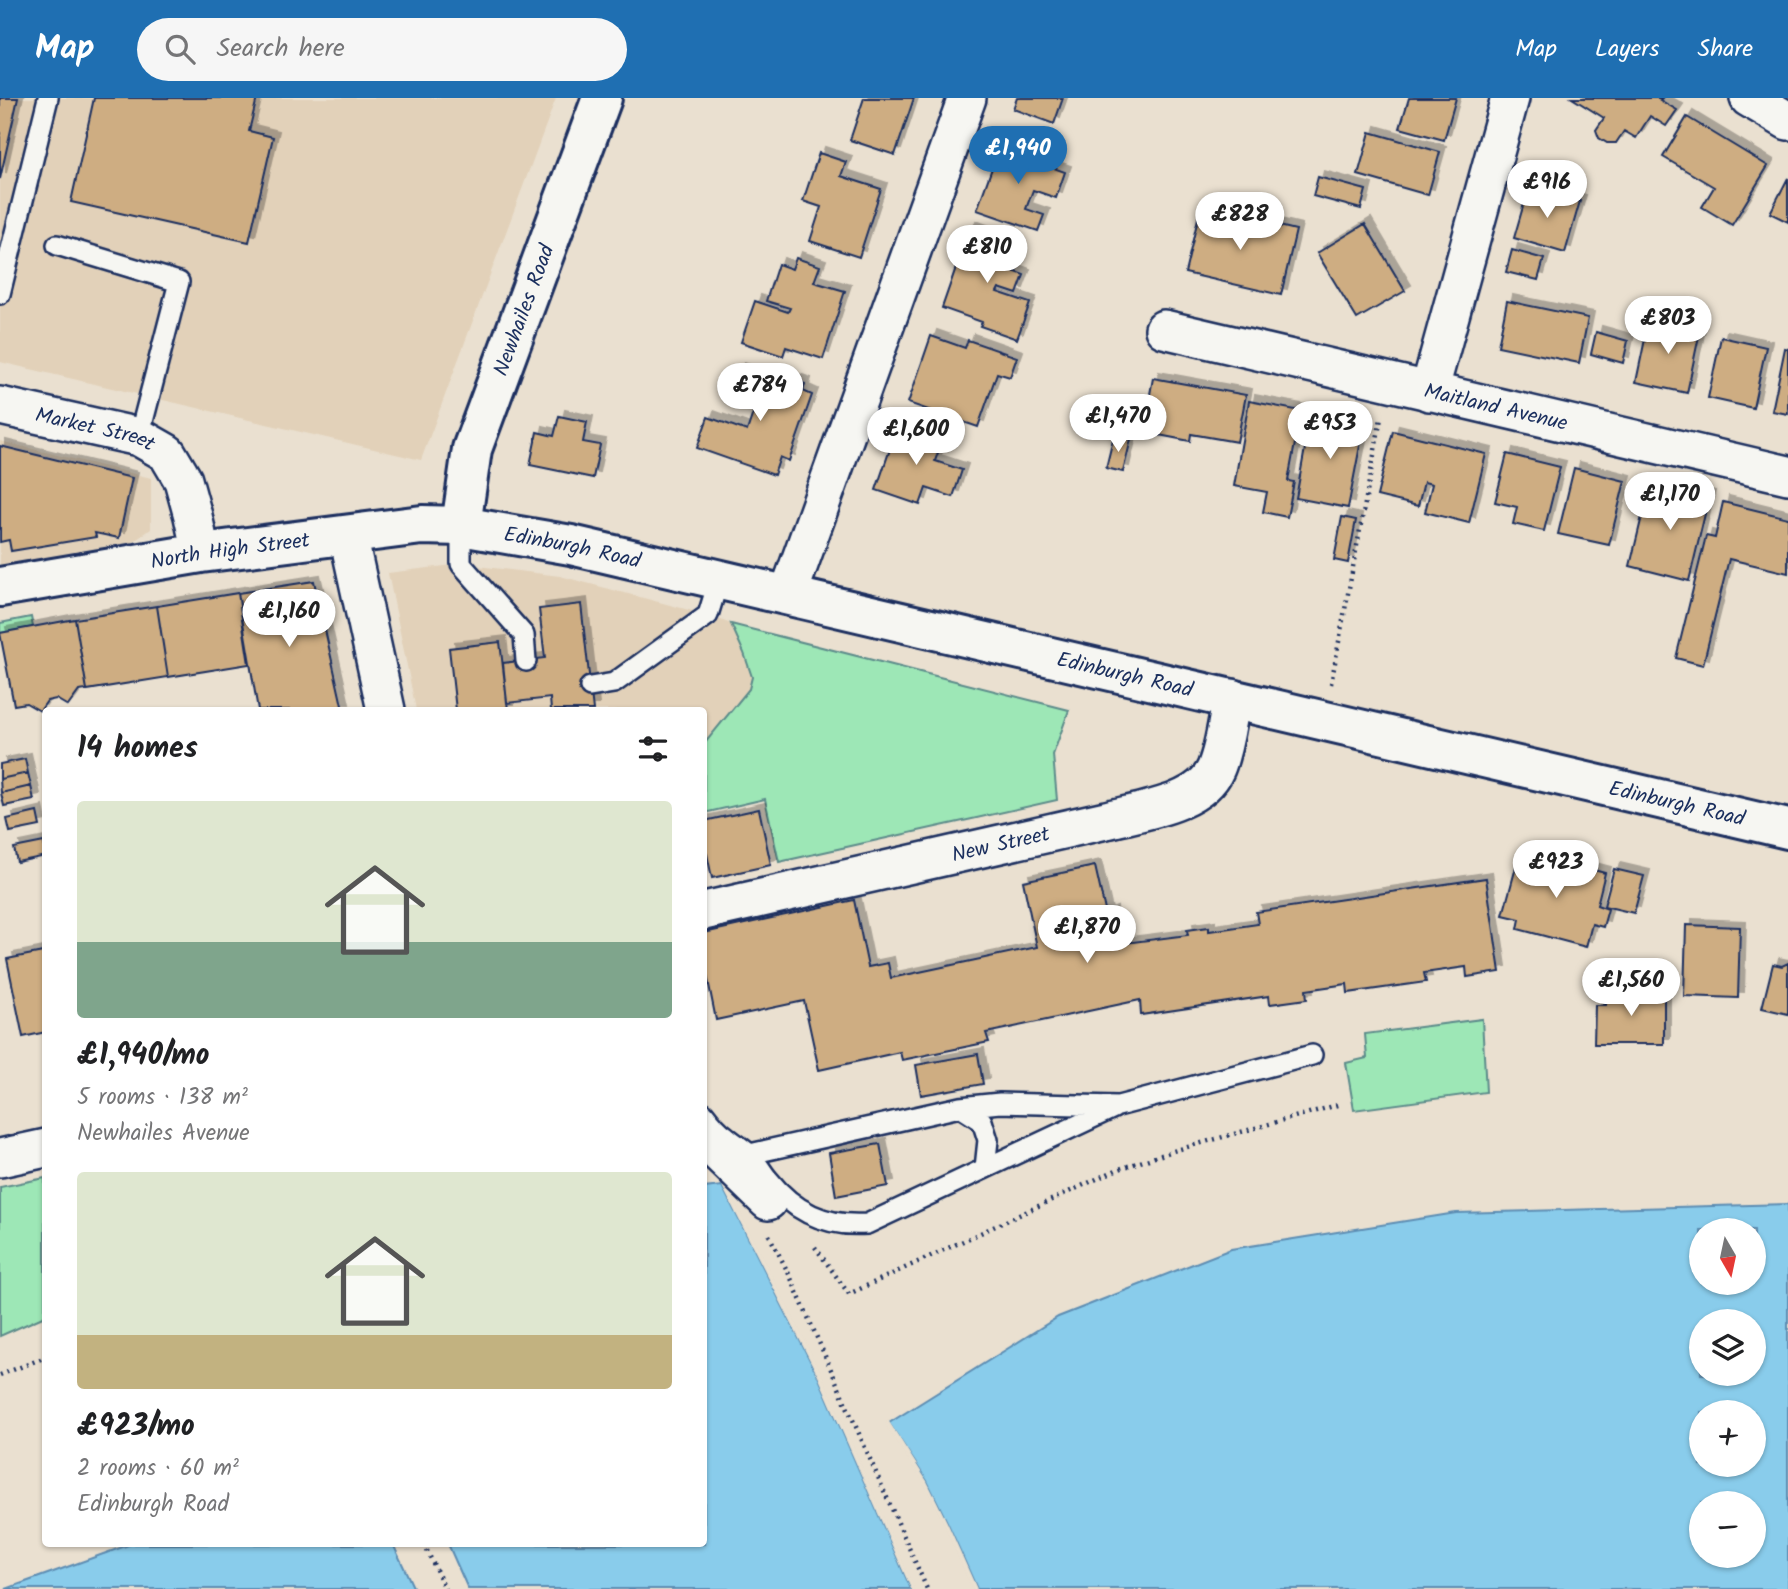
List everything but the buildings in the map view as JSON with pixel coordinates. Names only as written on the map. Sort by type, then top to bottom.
[{"type":"main road","name":"Newhailes Road","points":[[461,526],[472,449],[602,98]]},
{"type":"main road","name":"North High Street","points":[[0,587],[201,553],[422,525],[461,526]]},
{"type":"main road","name":"Edinburgh Road","points":[[461,526],[571,545],[1788,829]]},
{"type":"street","points":[[788,595],[967,98]]},
{"type":"street","points":[[1429,392],[1510,98]]},
{"type":"street","points":[[1749,98],[1788,121]]},
{"type":"street","name":"Maitland Avenue","points":[[1164,329],[1788,475]]},
{"type":"street","name":"Market Street","points":[[0,406],[139,437],[167,453],[183,481],[201,553]]},
{"type":"street","points":[[348,535],[385,707]]},
{"type":"street","name":"New Street","points":[[707,910],[1107,820],[1191,795],[1205,784],[1216,769],[1232,698]]},
{"type":"street","points":[[707,1142],[768,1201]]},
{"type":"street","points":[[0,1158],[42,1149]]},
{"type":"lane","points":[[0,294],[48,98]]},
{"type":"lane","points":[[57,245],[179,282],[139,437]]},
{"type":"lane","points":[[461,526],[461,564],[524,635],[526,661]]},
{"type":"lane","points":[[590,687],[614,683],[708,615],[719,579]]},
{"type":"lane","points":[[707,1116],[723,1135],[750,1154],[770,1182],[804,1212],[824,1221],[849,1225],[867,1224],[1118,1106],[1312,1055]]},
{"type":"lane","points":[[750,1154],[960,1107],[1000,1103],[1118,1106]]},
{"type":"lane","points":[[960,1107],[982,1121],[988,1140],[985,1168]]},
{"type":"path","points":[[1324,720],[1388,382]]},
{"type":"path","points":[[812,1243],[849,1294],[1116,1170],[1173,1151],[1341,1104]]},
{"type":"path","points":[[768,1201],[758,1216],[790,1276],[927,1589]]},
{"type":"path","points":[[0,1375],[42,1359]]},
{"type":"path","points":[[425,1547],[445,1589]]},
{"type":"shaded area","points":[[0,98],[556,98],[421,460],[0,362]]},
{"type":"shaded area","points":[[0,441],[151,478],[151,529],[126,547],[0,566]]},
{"type":"shaded area","points":[[461,564],[560,576],[708,615],[731,624],[752,677],[749,689],[707,740],[707,707],[415,707],[388,573]]},
{"type":"green space","points":[[31,617],[33,627],[0,633],[0,623]]},
{"type":"green space","points":[[731,624],[1069,710],[1053,755],[1057,800],[779,862],[765,799],[707,812],[707,740],[749,689],[752,677]]},
{"type":"green space","points":[[1482,1019],[1486,1092],[1354,1110],[1346,1063],[1367,1058],[1365,1034]]},
{"type":"green space","points":[[42,1179],[42,1317],[0,1336],[0,1187]]},
{"type":"water","points":[[722,1186],[818,1376],[911,1589],[468,1589],[449,1547],[707,1547],[707,1188]]},
{"type":"water","points":[[1788,1204],[1788,1589],[977,1589],[927,1481],[889,1423],[1058,1317],[1231,1249],[1456,1213]]},
{"type":"water","points":[[123,1547],[394,1547],[414,1589],[6,1589]]},
{"type":"pier","points":[[722,1186],[727,1189],[821,1374],[914,1589],[911,1589],[818,1376]]},
{"type":"pier","points":[[888,1420],[927,1481],[977,1589],[973,1589],[924,1483],[886,1424]]}]
